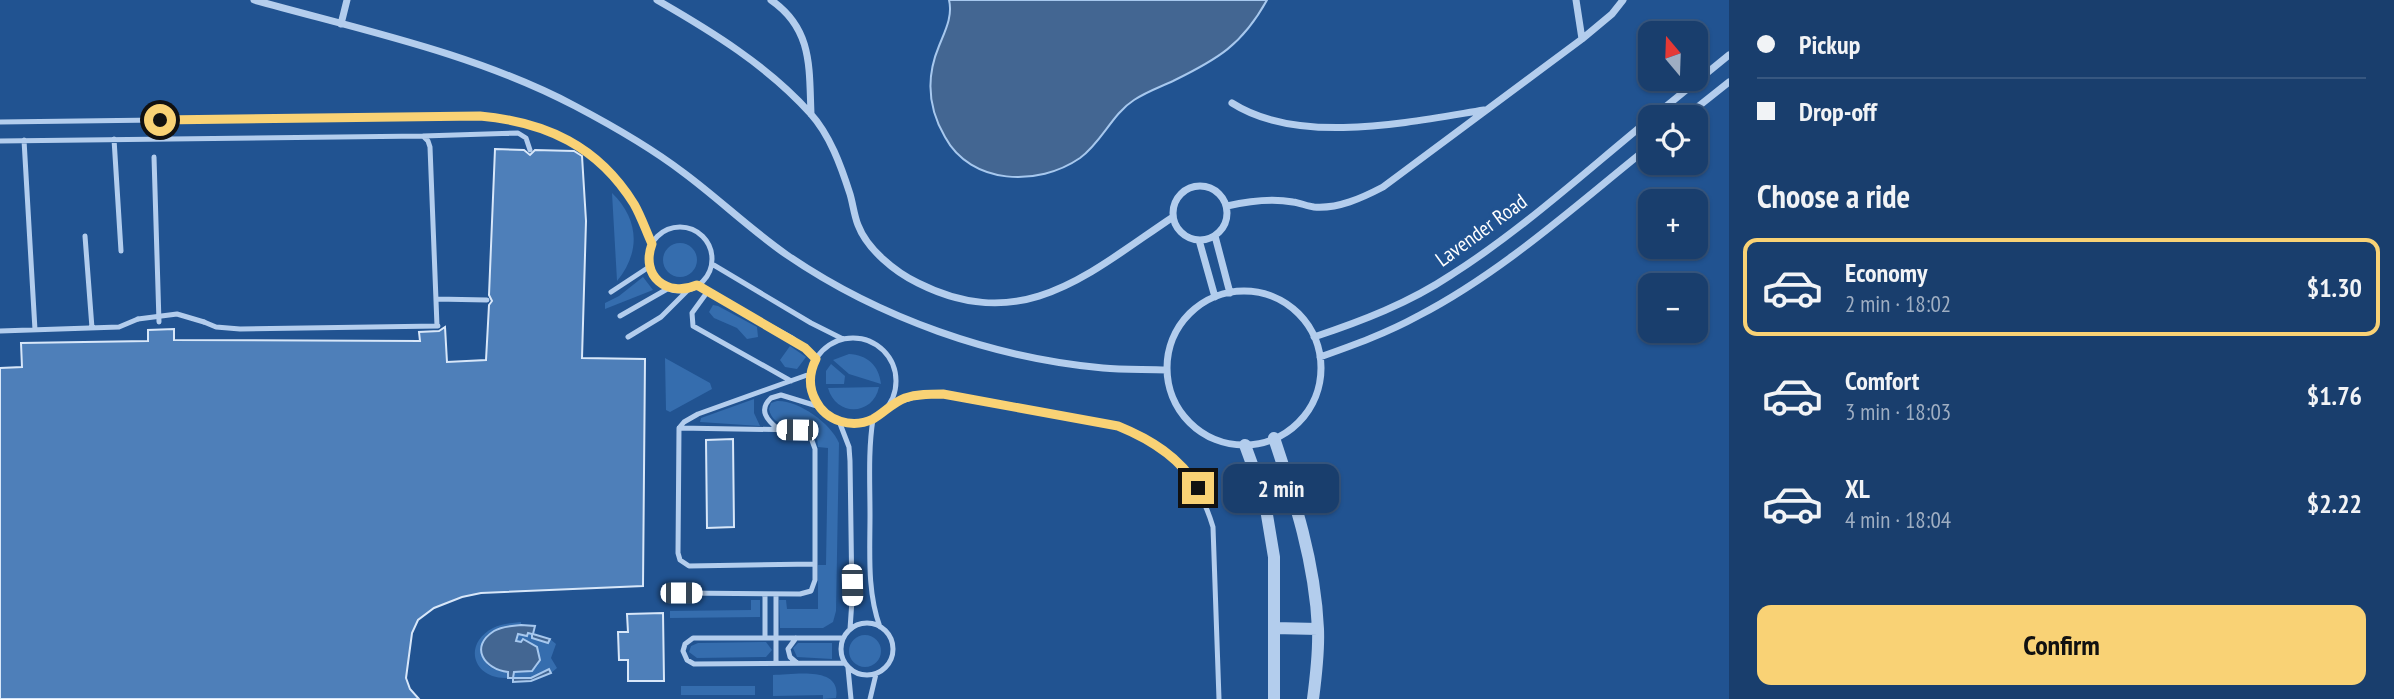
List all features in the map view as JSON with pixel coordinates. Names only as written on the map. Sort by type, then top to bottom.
[{"type":"street","points":[[254,0],[495,69],[572,105],[631,136],[684,173],[788,256],[905,317],[961,338],[1056,362],[1105,368],[1167,370]]},
{"type":"street","points":[[341,24],[347,0]]},
{"type":"street","points":[[657,0],[736,50],[811,114],[842,167],[858,226],[873,247],[891,265],[935,292],[959,300],[985,303],[1010,303],[1036,298],[1060,290],[1083,277],[1173,217]]},
{"type":"street","points":[[771,0],[783,8],[797,25],[806,44],[811,114]]},
{"type":"street","points":[[1576,0],[1582,39]]},
{"type":"street","points":[[1227,205],[1270,200],[1314,207],[1332,206],[1367,196],[1403,174],[1582,39],[1612,13],[1622,0]]},
{"type":"street","name":"Lavender Road","points":[[1667,105],[1729,55]]},
{"type":"street","points":[[1700,105],[1729,82]]},
{"type":"street","points":[[1232,103],[1247,113],[1266,120],[1348,127],[1390,125],[1485,110]]},
{"type":"street","name":"Lavender Road","points":[[1314,337],[1385,311],[1452,275],[1508,235],[1638,129]]},
{"type":"street","name":"Lavender Road","points":[[1320,357],[1387,332],[1451,298],[1542,233],[1638,156]]},
{"type":"street","points":[[1191,187],[1213,188],[1224,198],[1227,205],[1224,226],[1215,236],[1199,240],[1182,233],[1173,217],[1178,196],[1191,187]]},
{"type":"street","points":[[1215,236],[1230,293]]},
{"type":"street","points":[[1199,240],[1215,297]]},
{"type":"street","points":[[1256,292],[1280,300],[1300,316],[1314,337],[1320,357],[1320,382],[1311,406],[1295,425],[1274,438],[1245,445],[1216,439],[1190,423],[1173,399],[1167,370],[1171,344],[1184,320],[1215,297],[1230,293],[1256,292]]},
{"type":"street","points":[[1274,438],[1308,553],[1318,629],[1318,660],[1313,699]]},
{"type":"street","points":[[1245,445],[1264,496],[1274,557],[1274,699]]},
{"type":"street","points":[[1274,628],[1318,629]]},
{"type":"lane","points":[[0,122],[480,116],[506,118],[533,124],[558,134],[602,165],[620,184],[635,206],[652,244]]},
{"type":"lane","points":[[0,141],[518,133],[526,138],[530,150]]},
{"type":"lane","points":[[0,331],[119,327],[138,319],[177,314],[228,329],[439,326],[430,147],[423,136]]},
{"type":"lane","points":[[114,139],[121,251]]},
{"type":"lane","points":[[24,141],[35,330]]},
{"type":"lane","points":[[154,157],[159,322]]},
{"type":"lane","points":[[628,337],[661,317],[688,289],[704,280],[712,264],[712,254],[703,236],[686,227],[666,230],[652,244],[649,267],[660,283],[669,288],[688,289]]},
{"type":"lane","points":[[85,236],[92,328]]},
{"type":"lane","points":[[712,264],[843,339]]},
{"type":"lane","points":[[611,292],[649,267]]},
{"type":"lane","points":[[697,285],[799,342],[816,359]]},
{"type":"lane","points":[[620,316],[669,288]]},
{"type":"lane","points":[[708,291],[692,313],[693,326],[791,381]]},
{"type":"lane","points":[[436,299],[487,300]]},
{"type":"lane","points":[[887,407],[896,382],[889,357],[880,348],[869,341],[843,339],[832,343],[816,359],[810,374],[813,396],[827,415],[839,421],[850,423],[873,418],[887,407],[906,398],[922,394],[943,394],[1118,426],[1145,437],[1170,455],[1190,475],[1205,501],[1213,527],[1219,699]]},
{"type":"lane","points":[[810,374],[698,414],[679,428],[678,553],[682,563],[689,566],[815,564]]},
{"type":"lane","points":[[778,429],[768,421],[764,411],[764,406],[771,398],[781,396],[818,406]]},
{"type":"lane","points":[[843,638],[693,638],[685,644],[683,651],[687,660],[694,664],[846,665],[861,675],[876,674],[887,665],[892,652],[890,638],[880,627],[873,606],[871,584],[869,445],[873,418]]},
{"type":"lane","points":[[839,421],[849,447],[850,461],[850,629]]},
{"type":"lane","points":[[679,428],[802,430],[813,439],[815,564],[815,584],[811,591],[804,594],[681,593]]},
{"type":"lane","points":[[765,594],[765,638]]},
{"type":"lane","points":[[776,594],[776,663]]},
{"type":"lane","points":[[851,699],[846,665],[841,655],[843,638],[850,629],[862,624],[880,627]]},
{"type":"lane","points":[[796,638],[788,649],[790,657],[797,663]]},
{"type":"lane","points":[[870,699],[876,674]]},
{"type":"shaded area","points":[[949,0],[1267,0],[1248,29],[1228,49],[1216,58],[1134,100],[1119,113],[1095,144],[1080,158],[1045,174],[1026,177],[1006,176],[971,165],[957,153],[939,126],[932,104],[931,81],[935,58],[949,18]]},
{"type":"shaded area","points":[[612,193],[628,214],[634,236],[630,259],[617,281]]},
{"type":"shaded area","points":[[680,243],[692,248],[697,260],[692,272],[680,277],[668,272],[663,260],[668,248]]},
{"type":"shaded area","points":[[643,277],[653,290],[605,309],[605,303],[619,296]]},
{"type":"shaded area","points":[[713,305],[757,327],[758,337],[747,339],[737,328],[714,318],[709,312]]},
{"type":"shaded area","points":[[790,346],[806,357],[797,369],[785,367],[780,360]]},
{"type":"shaded area","points":[[849,354],[861,356],[871,362],[878,371],[881,384],[849,374],[833,360]]},
{"type":"shaded area","points":[[665,358],[710,383],[712,389],[670,412],[666,410]]},
{"type":"shaded area","points":[[831,364],[845,376],[844,384],[826,384],[826,371]]},
{"type":"shaded area","points":[[879,387],[870,403],[854,409],[838,404],[828,388]]},
{"type":"shaded area","points":[[754,399],[754,413],[760,426],[700,422],[701,418]]},
{"type":"shaded area","points":[[777,401],[794,404],[813,414],[829,428],[839,443],[836,611],[833,622],[823,628],[780,628],[779,600],[786,600],[787,609],[818,609],[818,565],[826,565],[828,448],[818,447],[812,428],[786,425],[775,420],[769,409],[771,403]]},
{"type":"shaded area","points":[[751,600],[760,600],[760,617],[670,618],[670,611],[751,610]]},
{"type":"shaded area","points":[[521,622],[521,625],[493,633],[482,648],[488,665],[508,672],[508,678],[487,673],[476,660],[477,643],[493,628]]},
{"type":"shaded area","points":[[535,626],[533,634],[550,639],[548,643],[532,638],[532,634],[518,634],[516,641],[521,642],[523,639],[537,647],[540,660],[532,671],[514,672],[513,678],[508,678],[508,672],[486,662],[481,650],[482,644],[486,637],[500,628]]},
{"type":"shaded area","points":[[527,633],[533,634],[532,638],[548,643],[550,639],[556,644],[551,658],[557,668],[551,673],[548,669],[531,678],[513,678],[514,672],[533,670],[540,660],[522,643],[516,641],[518,634],[526,636]]},
{"type":"shaded area","points":[[865,635],[876,640],[881,651],[876,662],[865,667],[854,662],[849,651],[854,640]]},
{"type":"shaded area","points":[[766,642],[772,650],[766,657],[697,658],[689,652],[691,646],[698,643]]},
{"type":"shaded area","points":[[798,643],[832,643],[832,659],[797,657],[793,648]]},
{"type":"shaded area","points":[[549,669],[551,673],[531,681],[513,682],[513,678],[531,678]]},
{"type":"shaded area","points":[[773,675],[824,676],[832,680],[836,688],[836,698],[823,699],[823,695],[773,696]]},
{"type":"shaded area","points":[[681,686],[755,686],[755,695],[681,695]]},
{"type":"building","points":[[495,149],[524,150],[530,155],[535,150],[574,151],[582,156],[586,221],[582,358],[645,359],[643,586],[481,593],[434,608],[418,620],[412,633],[406,678],[410,689],[419,699],[0,699],[0,368],[22,367],[21,343],[148,341],[148,330],[174,329],[174,340],[420,341],[419,332],[439,331],[445,327],[447,362],[486,360],[489,305],[492,301],[489,295]]},
{"type":"building","points":[[733,439],[734,527],[707,528],[706,440]]},
{"type":"building","points":[[663,613],[664,681],[628,681],[628,660],[619,660],[618,632],[628,632],[627,614]]},
{"type":"route","points":[[160,120],[480,116],[533,124],[558,134],[581,148],[620,184],[635,206],[652,244],[649,267],[660,283],[678,290],[697,285],[799,342],[816,359],[810,374],[810,385],[818,406],[827,415],[839,421],[862,422],[906,398],[922,394],[943,394],[1118,426],[1145,437],[1170,455],[1190,475],[1198,488]]}]
